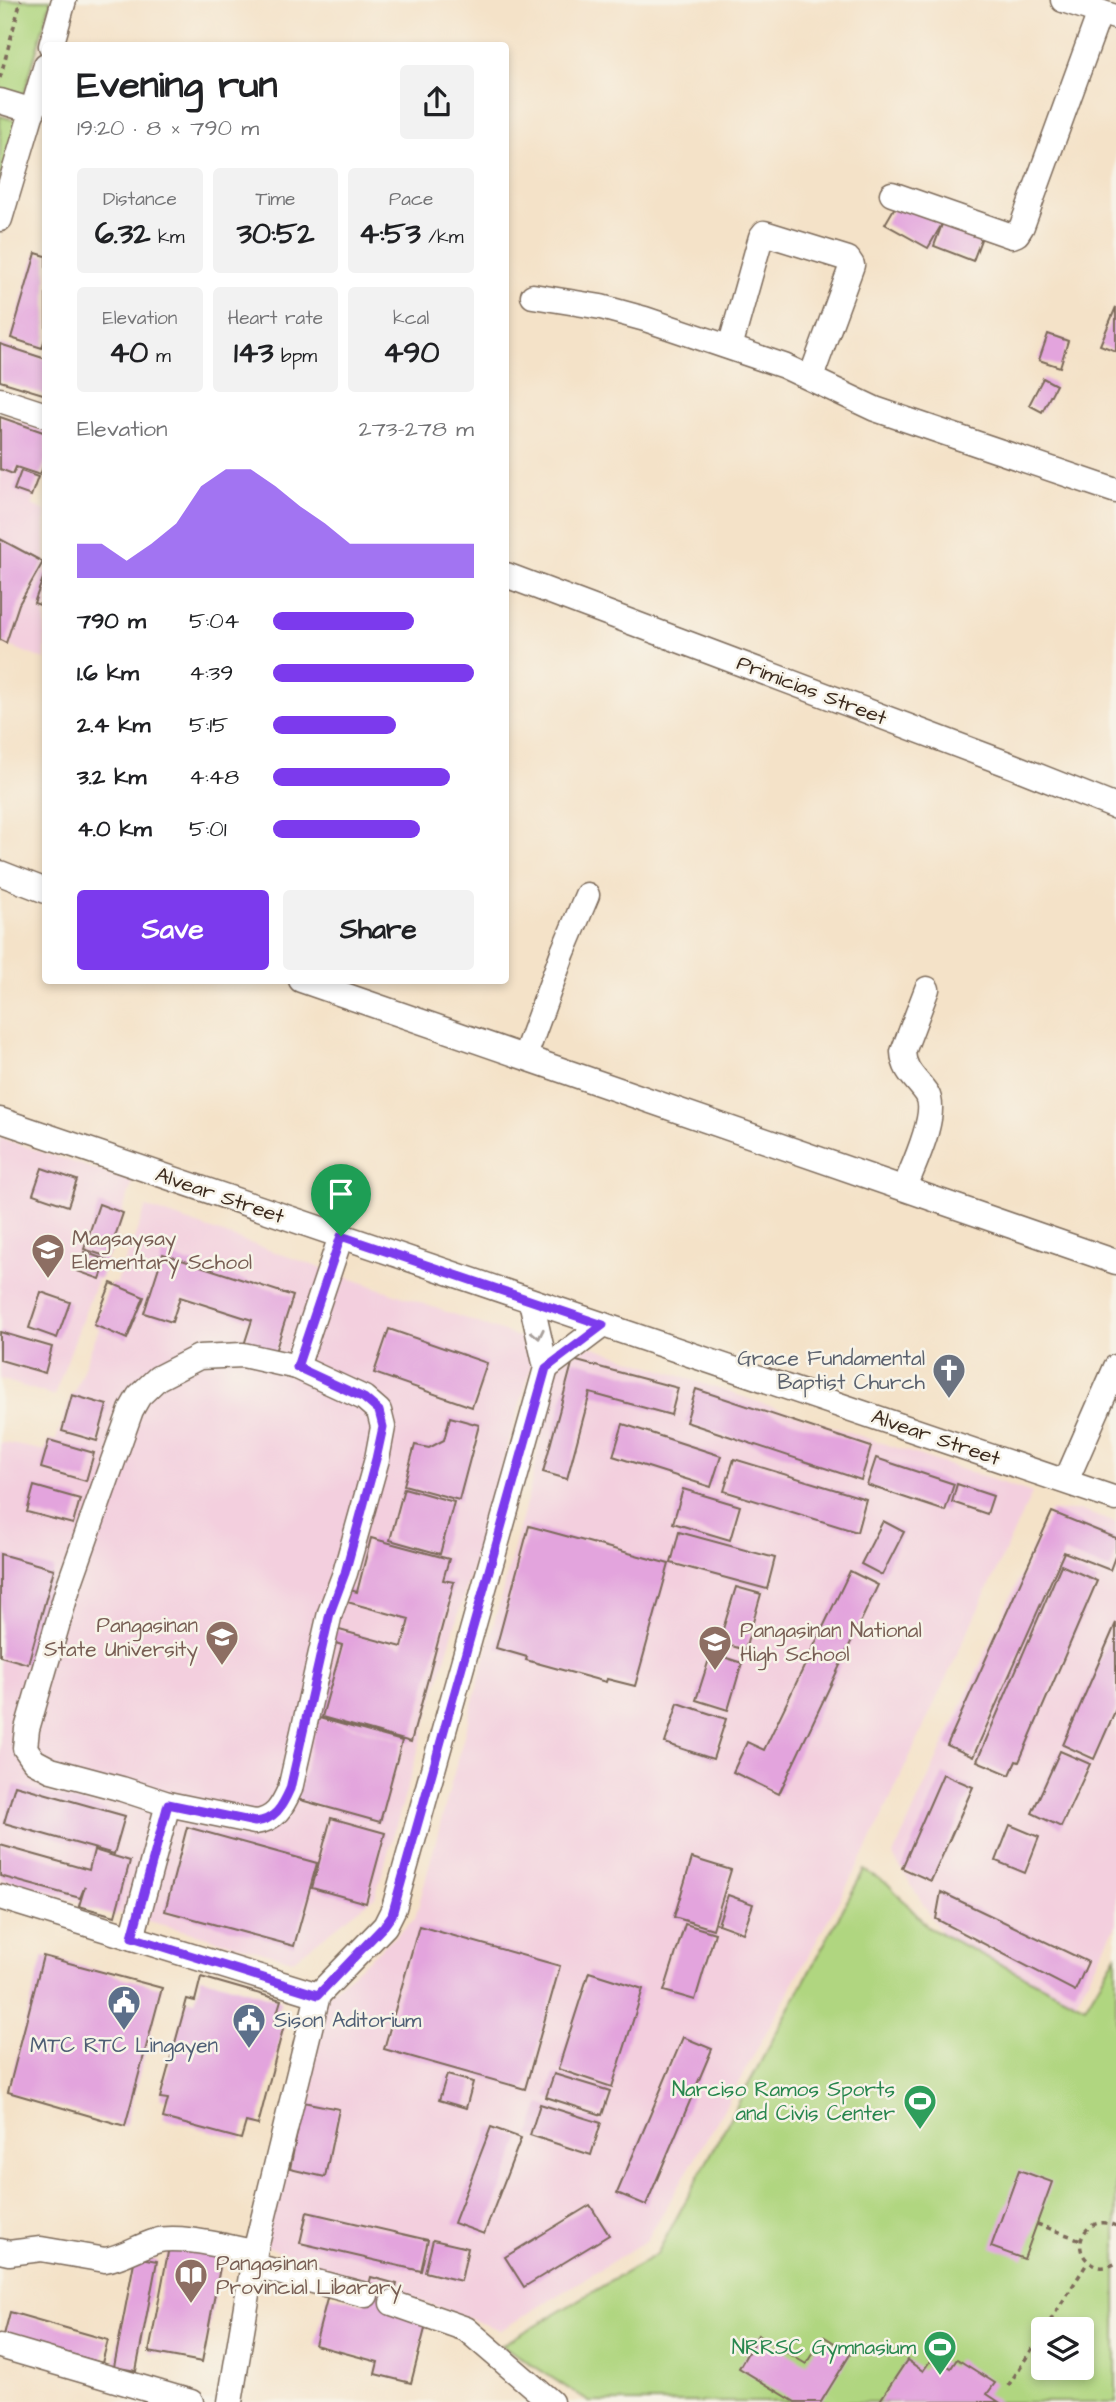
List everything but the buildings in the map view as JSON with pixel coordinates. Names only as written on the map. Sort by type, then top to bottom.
[{"type":"street","points":[[52,42],[64,0]]},
{"type":"street","points":[[892,194],[1012,236],[1020,231],[1108,14],[1063,0]]},
{"type":"street","points":[[0,219],[42,79]]},
{"type":"street","points":[[0,102],[33,111]]},
{"type":"street","points":[[730,348],[762,234],[848,259],[852,265],[811,377]]},
{"type":"street","points":[[533,296],[601,307],[730,348],[811,377],[875,409],[1116,491]]},
{"type":"street","points":[[0,400],[42,414]]},
{"type":"street","name":"Primicias Street","points":[[509,576],[1116,807]]},
{"type":"street","points":[[0,873],[42,889]]},
{"type":"street","points":[[525,1056],[562,952],[587,895]]},
{"type":"street","points":[[313,984],[1116,1262]]},
{"type":"street","points":[[905,1187],[930,1116],[927,1095],[903,1062],[903,1052],[927,989]]},
{"type":"street","name":"Alvear Street","points":[[0,1121],[1116,1499]]},
{"type":"street","points":[[297,1367],[341,1236]]},
{"type":"street","points":[[230,2402],[253,2258],[318,1995],[392,1915],[546,1368],[531,1301]]},
{"type":"street","points":[[546,1368],[603,1325]]},
{"type":"street","points":[[243,1354],[297,1367],[364,1398],[379,1411],[383,1427],[345,1573],[330,1613],[290,1789],[281,1808],[266,1821],[255,1822],[168,1804],[51,1770],[34,1761],[25,1748],[27,1729],[68,1588],[131,1410],[139,1396],[158,1378],[199,1357],[243,1354]]},
{"type":"street","points":[[1066,1481],[1116,1367]]},
{"type":"street","points":[[132,1937],[168,1804]]},
{"type":"street","points":[[0,1897],[318,1995]]},
{"type":"street","points":[[0,2251],[9,2253],[41,2249],[105,2260],[157,2241],[175,2239],[253,2258],[366,2295]]},
{"type":"street","points":[[392,2303],[466,2329],[551,2402]]},
{"type":"street","points":[[0,2346],[191,2402]]},
{"type":"path","points":[[0,79],[21,0]]},
{"type":"path","points":[[1115,2225],[1104,2222],[1093,2224],[1085,2230],[1081,2240],[1081,2252],[1088,2262],[1099,2267],[1116,2263]]},
{"type":"path","points":[[1037,2224],[1081,2240]]},
{"type":"path","points":[[1052,2317],[1088,2262]]},
{"type":"path","points":[[1008,2386],[1031,2350]]},
{"type":"shaded area","points":[[0,414],[42,429],[42,474],[32,505],[42,510],[42,659],[0,642]]},
{"type":"shaded area","name":"Magsaysay Elementary School","points":[[0,1138],[133,1182],[54,1396],[0,1379]]},
{"type":"shaded area","name":"Pangasinan State University","points":[[146,1207],[538,1344],[375,1897],[293,1960],[0,1881],[0,1442],[51,1452]]},
{"type":"shaded area","name":"Pangasinan National High School","points":[[590,1346],[1032,1493],[866,1851],[724,2109],[647,2240],[501,2330],[261,2244],[320,2001],[415,1919],[532,1481],[555,1365]]},
{"type":"shaded area","points":[[1079,1510],[1116,1523],[1116,1925],[1073,2007],[943,1936],[893,1856],[1049,1512]]},
{"type":"green space","points":[[0,0],[51,0],[23,98],[0,91]]},
{"type":"green space","points":[[0,116],[18,121],[0,185]]},
{"type":"green space","name":"Narciso Ramos Sports and Civis Center","points":[[864,1870],[888,1884],[929,1928],[1085,2007],[1116,1955],[1116,2402],[589,2402],[502,2345],[657,2254]]},
{"type":"place","name":"Magsaysay Elementary School","points":[[48,1280]]},
{"type":"place","name":"Grace Fundamental Baptist Church","points":[[949,1400]]},
{"type":"place","name":"Pangasinan State University","points":[[222,1667]]},
{"type":"place","name":"Pangasinan National High School","points":[[715,1672]]},
{"type":"place","name":"MTC RTC Lingayen","points":[[124,2032]]},
{"type":"place","name":"Sison Aditorium","points":[[249,2050]]},
{"type":"place","name":"Narciso Ramos Sports and Civis Center","points":[[920,2131]]},
{"type":"place","name":"Pangasinan Provincial Libarary","points":[[191,2305]]},
{"type":"place","name":"NRRSC Gymnasium","points":[[940,2377]]},
{"type":"route","points":[[341,1236],[603,1325],[546,1368],[392,1915],[318,1995],[132,1937],[168,1804],[255,1822],[266,1821],[281,1808],[290,1789],[330,1613],[345,1573],[383,1427],[379,1411],[364,1398],[297,1367],[341,1236]]}]
